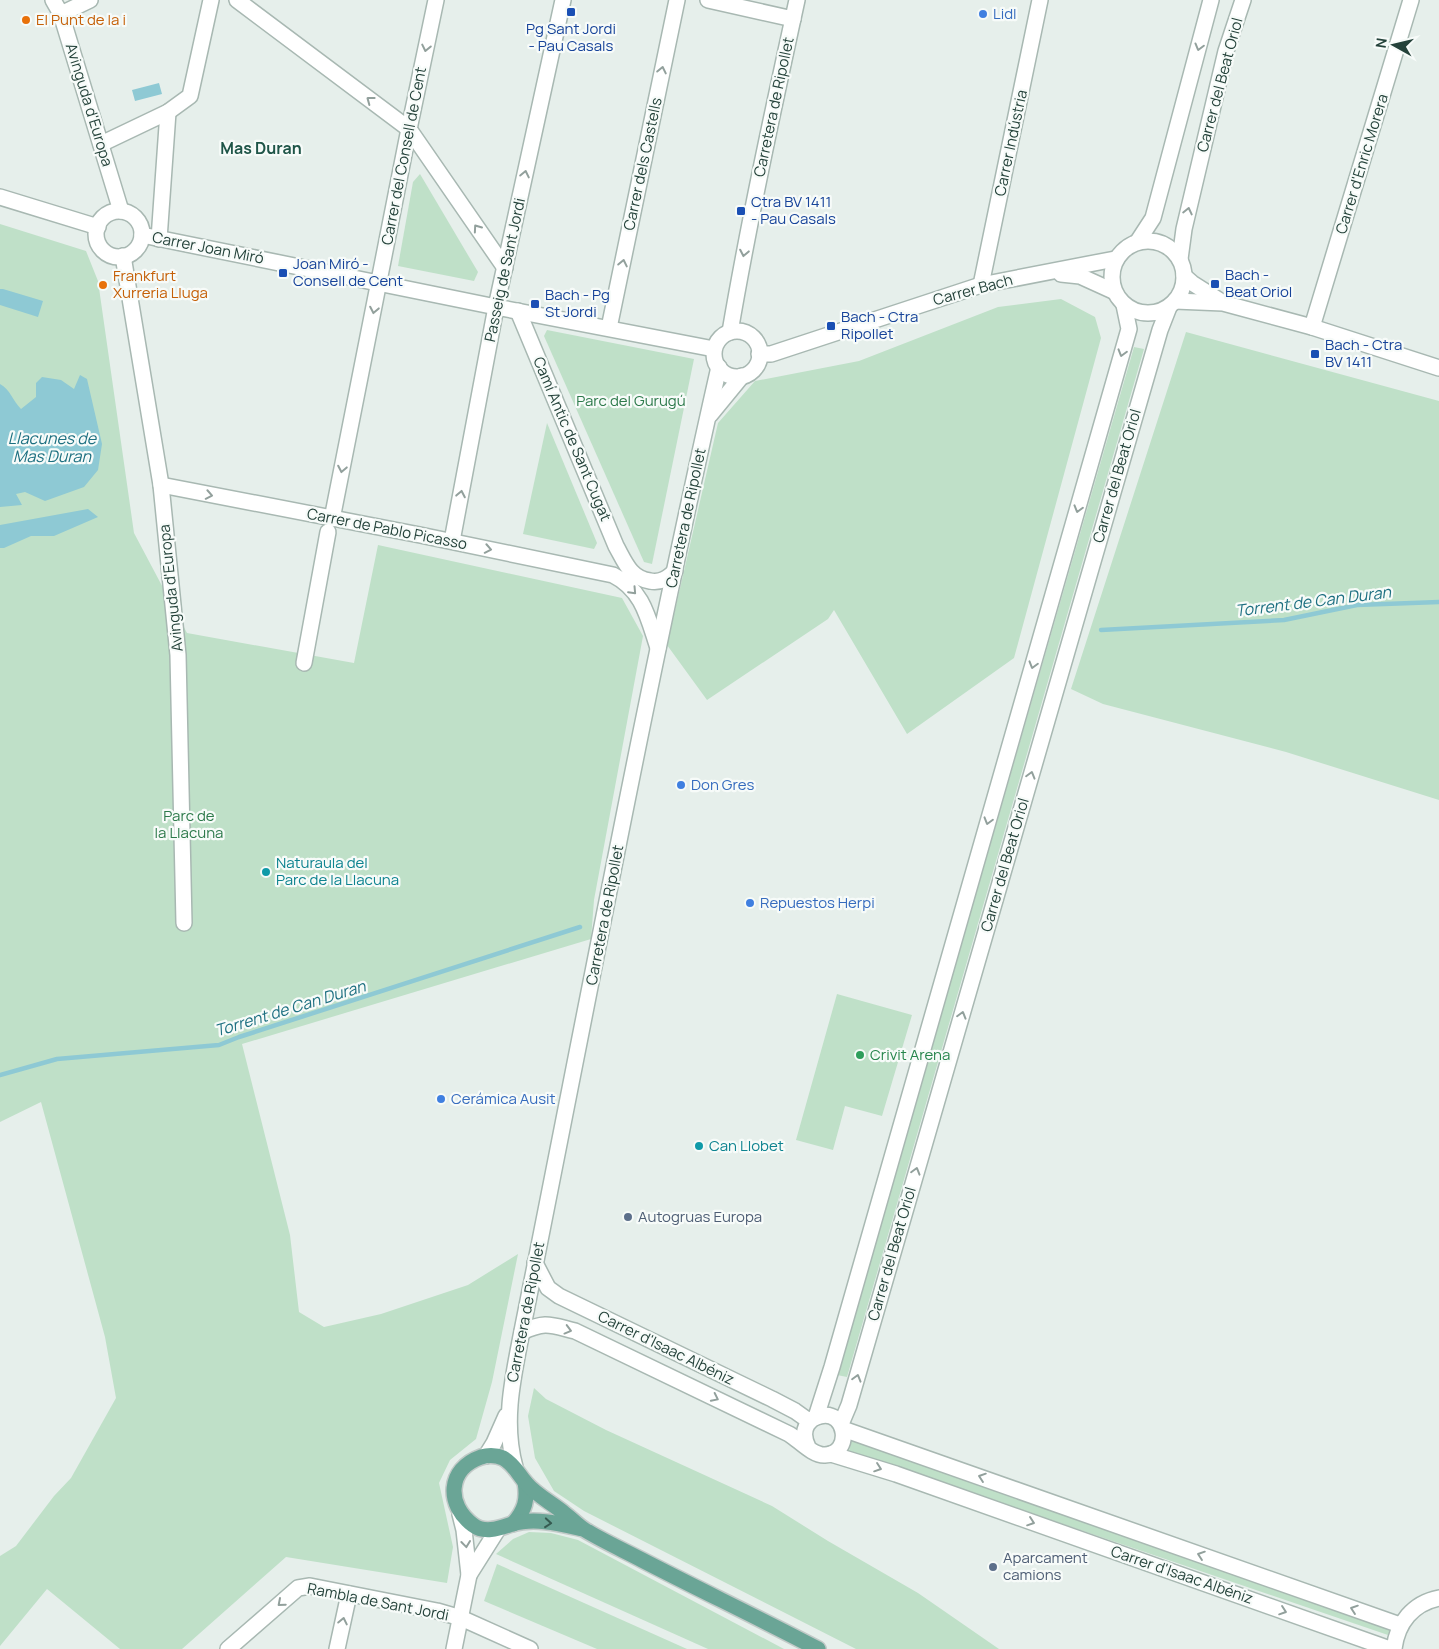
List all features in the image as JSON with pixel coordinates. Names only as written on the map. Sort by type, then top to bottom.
[{"type":"main road","points":[[584,1529],[555,1523],[529,1521],[498,1529],[474,1526],[460,1514],[454,1500],[454,1484],[460,1471],[472,1460],[486,1456],[499,1456],[508,1461],[525,1482],[584,1529],[818,1649]]},
{"type":"main road","points":[[513,1524],[524,1507],[527,1494],[525,1482]]},
{"type":"street","points":[[57,7],[90,0]]},
{"type":"street","points":[[100,144],[168,112],[190,96],[212,0]]},
{"type":"street","points":[[237,0],[409,129],[505,268]]},
{"type":"street","name":"Carrer del Consell de Cent","points":[[304,663],[436,0]]},
{"type":"street","name":"Passeig de Sant Jordi","points":[[452,541],[496,307],[563,0]]},
{"type":"street","name":"Carrer dels Castells","points":[[609,328],[676,0]]},
{"type":"street","points":[[708,0],[793,19]]},
{"type":"street","name":"Carretera de Ripollet","points":[[730,332],[735,297],[797,0]]},
{"type":"street","name":"Carrer Indústria","points":[[981,285],[1040,0]]},
{"type":"street","name":"Carrer del Beat Oriol","points":[[1115,259],[1123,249],[1138,241],[1153,218],[1212,0]]},
{"type":"street","name":"Carrer del Beat Oriol","points":[[842,1426],[1160,330],[1172,304],[1181,291],[1184,276],[1180,259],[1184,229],[1222,67],[1243,0]]},
{"type":"street","name":"Carrer d'Enric Morera","points":[[1312,327],[1412,0]]},
{"type":"street","name":"Avinguda d'Europa","points":[[57,7],[121,211]]},
{"type":"street","points":[[159,238],[168,112]]},
{"type":"street","points":[[0,196],[98,227]]},
{"type":"street","points":[[121,211],[128,212],[136,218],[142,230],[139,245],[134,252],[123,256],[110,254],[103,250],[98,242],[98,227],[104,217],[113,212],[121,211]]},
{"type":"street","name":"Carrer Joan Miró","points":[[142,235],[714,349]]},
{"type":"street","points":[[1138,241],[1149,240],[1162,243],[1170,248],[1180,259]]},
{"type":"street","name":"Avinguda d'Europa","points":[[123,256],[161,485],[178,654],[184,923]]},
{"type":"street","points":[[1113,291],[1111,282],[1115,259]]},
{"type":"street","name":"Carrer Bach","points":[[760,354],[770,354],[981,285],[1115,259]]},
{"type":"street","name":"Carrer Bach","points":[[1045,272],[1080,276],[1113,291]]},
{"type":"street","points":[[1184,276],[1223,303]]},
{"type":"street","name":"Carrer del Beat Oriol","points":[[813,1419],[832,1367],[1129,329],[1124,305],[1113,291]]},
{"type":"street","points":[[1124,305],[1138,313],[1152,314],[1160,312],[1172,304],[1223,303],[1312,327],[1439,368]]},
{"type":"street","name":"Camí Antic de Sant Cugat","points":[[518,311],[616,546],[627,566]]},
{"type":"street","points":[[740,331],[750,334],[757,343],[760,354],[758,363],[753,370],[742,376],[732,376],[723,372],[714,358],[714,349],[720,337],[730,332],[740,331]]},
{"type":"street","name":"Carretera de Ripollet","points":[[515,1468],[509,1440],[508,1412],[522,1332],[658,648],[719,367]]},
{"type":"street","name":"Carretera de Ripollet","points":[[707,418],[742,376]]},
{"type":"street","name":"Carrer de Pablo Picasso","points":[[161,485],[330,525],[452,541],[612,575],[631,587],[641,600],[658,648]]},
{"type":"street","points":[[612,575],[623,572],[627,566],[635,576],[641,579],[659,582],[667,579],[675,571]]},
{"type":"street","name":"Carrer d'Isaac Albéniz","points":[[535,1263],[540,1276],[548,1288],[559,1296],[813,1419],[827,1415],[837,1420],[842,1426],[1400,1625]]},
{"type":"street","name":"Carrer d'Isaac Albéniz","points":[[522,1332],[534,1326],[546,1324],[575,1331],[789,1434],[811,1451],[820,1455],[831,1454],[896,1474],[1390,1649]]},
{"type":"street","name":"Carretera de Ripollet","points":[[486,1456],[508,1412]]},
{"type":"street","points":[[808,1447],[805,1442],[804,1431],[813,1419]]},
{"type":"street","points":[[831,1454],[836,1452],[844,1439],[842,1426]]},
{"type":"street","points":[[460,1514],[470,1575]]},
{"type":"street","points":[[454,1649],[470,1575],[498,1529]]},
{"type":"street","name":"Rambla de Sant Jordi","points":[[228,1649],[298,1588],[310,1586],[437,1611],[460,1618],[530,1649]]},
{"type":"street","points":[[337,1649],[349,1594]]},
{"type":"street","points":[[1394,1649],[1400,1625],[1408,1614],[1419,1605],[1439,1598]]},
{"type":"green space","points":[[420,174],[478,272],[474,281],[398,266],[413,182]]},
{"type":"green space","name":"Parc de la Llacuna","points":[[0,224],[86,251],[98,281],[134,533],[187,633],[354,663],[378,545],[622,598],[643,636],[594,900],[591,939],[242,1044],[290,1235],[299,1312],[324,1327],[381,1314],[468,1285],[518,1254],[492,1382],[476,1439],[450,1460],[439,1483],[453,1547],[447,1583],[286,1557],[182,1649],[120,1649],[47,1589],[0,1646],[0,1556],[16,1546],[54,1496],[71,1478],[116,1398],[105,1337],[41,1102],[0,1122]]},
{"type":"green space","points":[[1061,299],[1095,317],[1101,338],[1014,658],[907,734],[834,610],[828,619],[707,700],[667,645],[718,423],[755,381],[859,361],[998,307]]},
{"type":"green space","name":"Parc del Gurugú","points":[[547,330],[694,359],[652,564],[644,562],[544,336]]},
{"type":"green space","points":[[1186,332],[1439,401],[1439,800],[1286,752],[1103,704],[1071,689]]},
{"type":"green space","points":[[1134,347],[1144,349],[847,1377],[837,1375]]},
{"type":"green space","points":[[547,423],[597,543],[594,549],[523,534]]},
{"type":"green space","name":"Crivit Arena","points":[[837,994],[912,1015],[882,1116],[845,1106],[833,1150],[796,1140]]},
{"type":"green space","points":[[534,1388],[546,1399],[606,1430],[772,1506],[918,1593],[999,1649],[856,1649],[584,1511],[554,1491],[535,1458],[528,1416]]},
{"type":"green space","points":[[853,1435],[1392,1626],[1388,1635],[849,1451]]},
{"type":"green space","points":[[529,1532],[551,1533],[578,1540],[784,1649],[708,1649],[496,1554],[513,1539]]},
{"type":"green space","points":[[497,1564],[687,1649],[597,1649],[484,1601]]},
{"type":"water","points":[[159,83],[162,94],[135,101],[132,90]]},
{"type":"water","points":[[0,289],[43,301],[38,317],[0,305]]},
{"type":"water","name":"Llacunes de Mas Duran","points":[[80,375],[87,379],[102,444],[98,470],[84,487],[45,501],[25,492],[16,494],[22,505],[0,507],[0,384],[21,409],[36,397],[36,383],[42,377],[61,380],[74,389]]},
{"type":"water","points":[[88,509],[98,517],[54,536],[31,536],[0,548],[0,525]]},
{"type":"waterway","name":"Torrent de Can Duran","points":[[1101,630],[1284,620],[1357,605],[1439,602]]},
{"type":"waterway","name":"Torrent de Can Duran","points":[[0,1075],[57,1059],[219,1045],[580,927]]},
{"type":"place","name":"Pg Sant Jordi - Pau Casals","points":[[571,12]]},
{"type":"place","name":"Lidl","points":[[983,14]]},
{"type":"place","name":"El Punt de la i","points":[[26,20]]},
{"type":"place","name":"Ctra BV 1411 - Pau Casals","points":[[741,211]]},
{"type":"place","name":"Joan Miró - Consell de Cent","points":[[283,273]]},
{"type":"place","name":"Bach - Beat Oriol","points":[[1215,284]]},
{"type":"place","name":"Frankfurt Xurreria Lluga","points":[[103,285]]},
{"type":"place","name":"Bach - Pg St Jordi","points":[[535,304]]},
{"type":"place","name":"Bach - Ctra Ripollet","points":[[831,326]]},
{"type":"place","name":"Bach - Ctra BV 1411","points":[[1315,354]]},
{"type":"place","name":"Don Gres","points":[[681,785]]},
{"type":"place","name":"Naturaula del Parc de la Llacuna","points":[[266,872]]},
{"type":"place","name":"Repuestos Herpi","points":[[750,903]]},
{"type":"place","name":"Crivit Arena","points":[[860,1055]]},
{"type":"place","name":"Cerámica Ausit","points":[[441,1099]]},
{"type":"place","name":"Can Llobet","points":[[699,1146]]},
{"type":"place","name":"Autogruas Europa","points":[[628,1217]]},
{"type":"place","name":"Aparcament camions","points":[[993,1567]]},
{"type":"district","name":"Mas Duran","points":[[261,148]]}]
